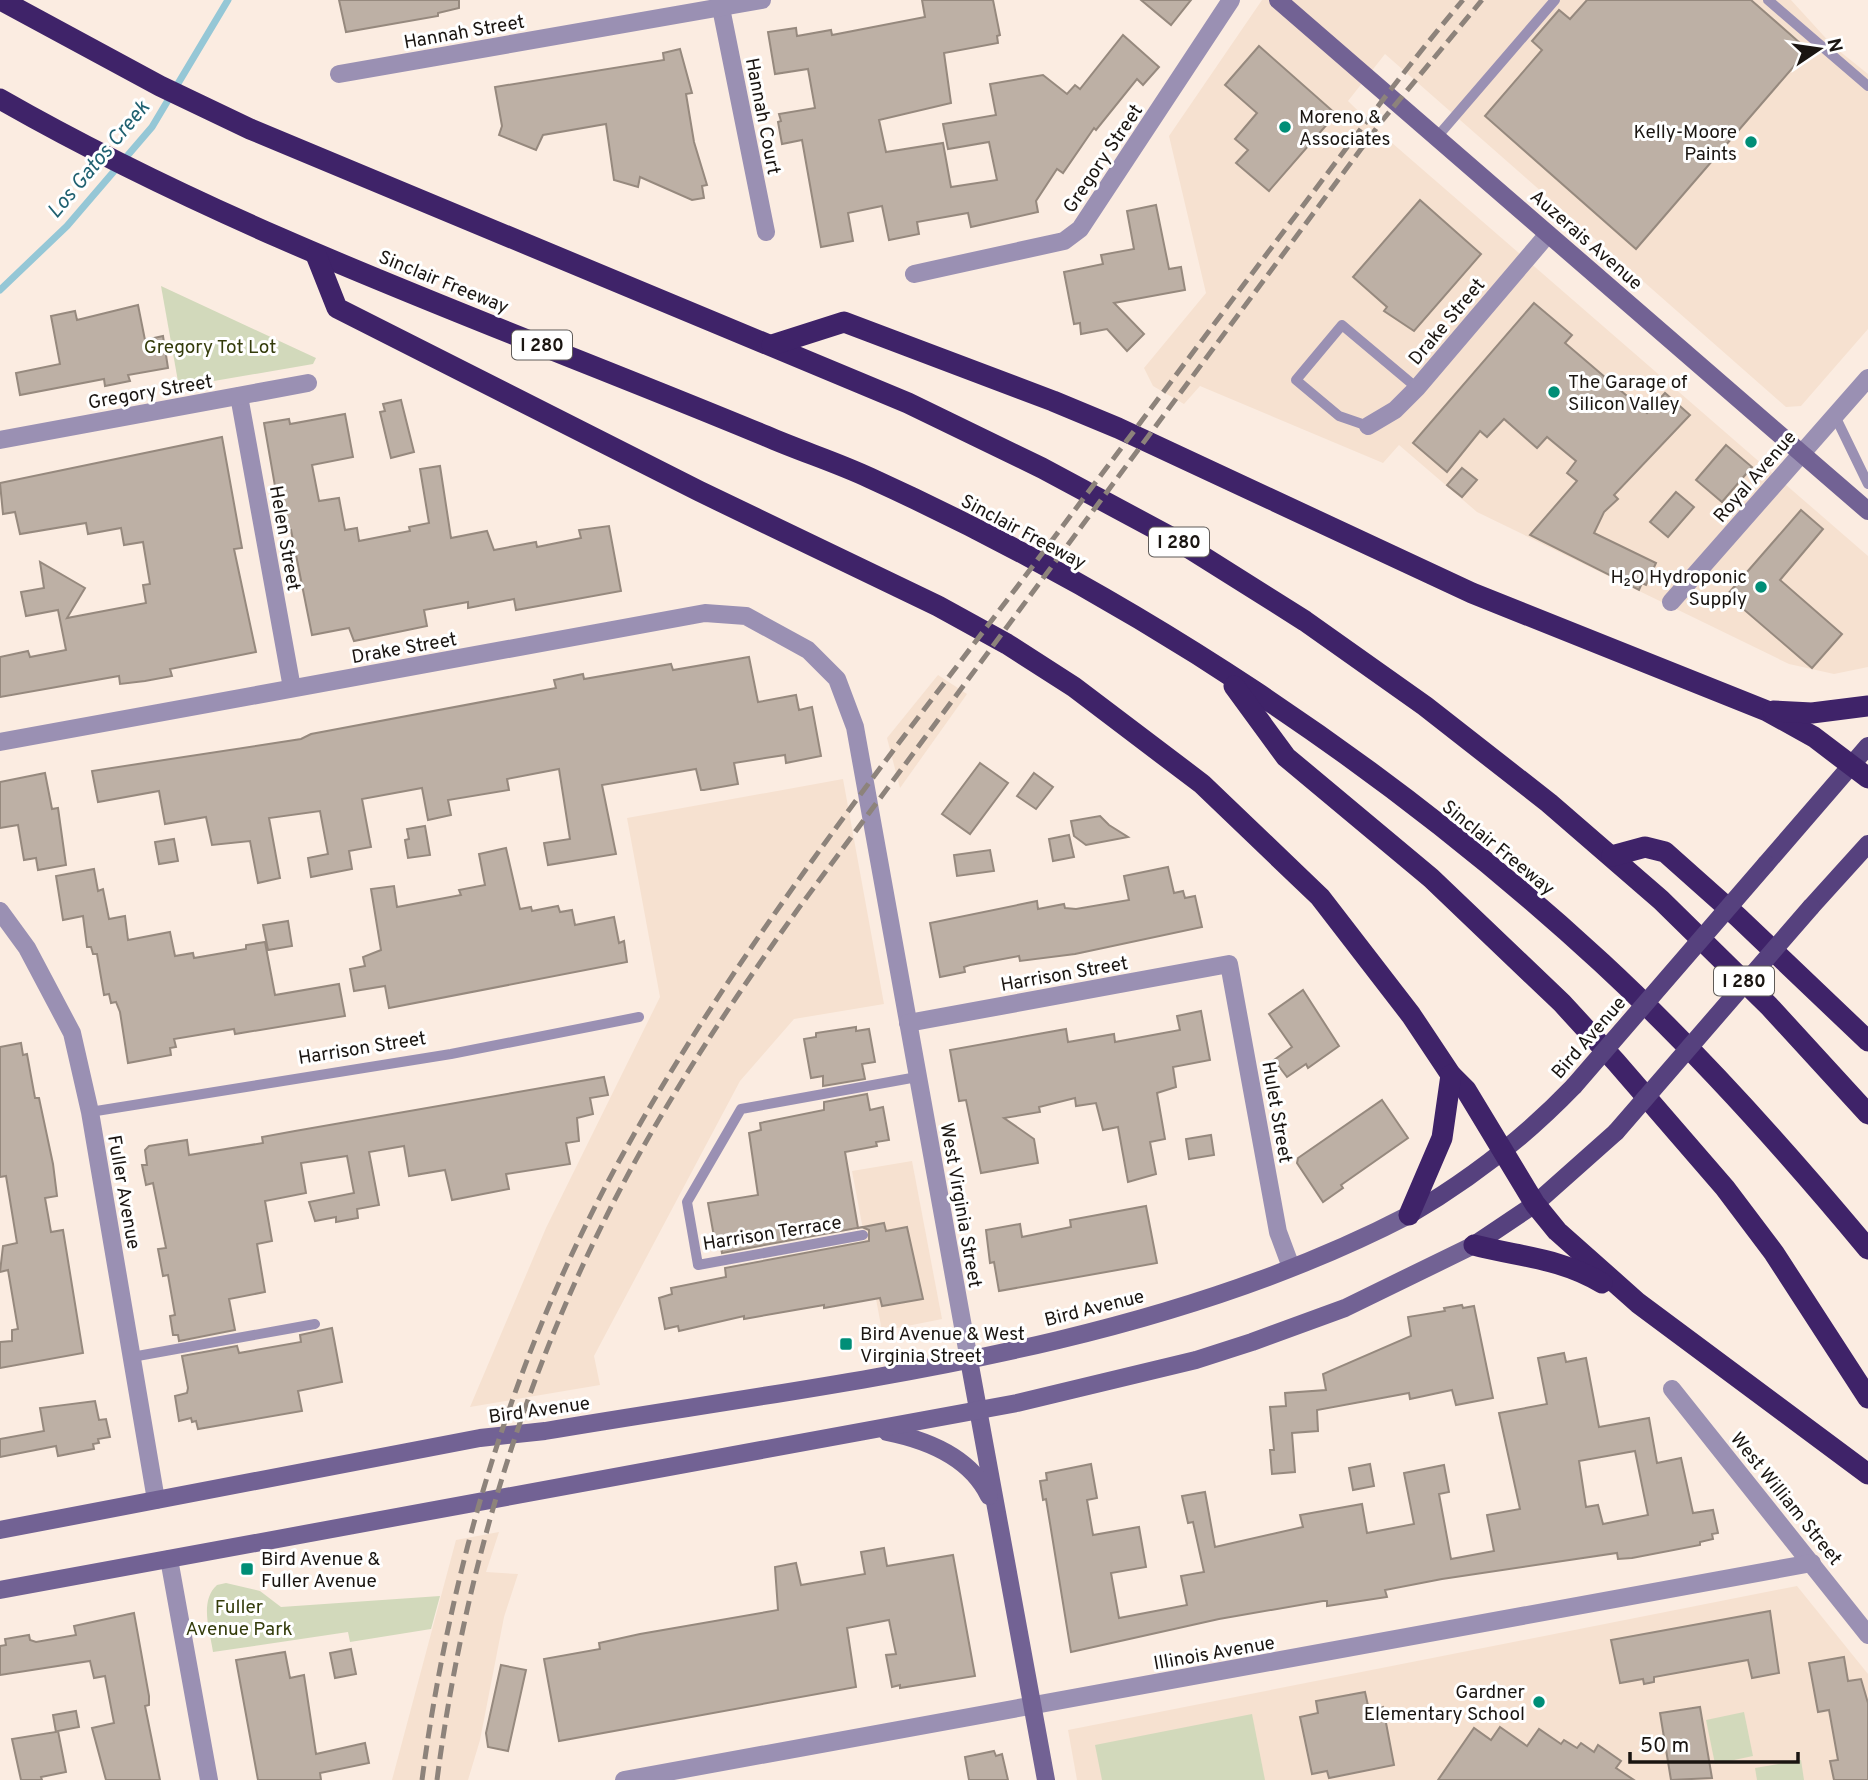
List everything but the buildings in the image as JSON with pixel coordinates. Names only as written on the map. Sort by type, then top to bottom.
[{"type":"highway","name":"I 280","points":[[1,0],[81,45],[250,129],[908,403],[1030,462],[1178,541],[1306,621],[1425,706],[1612,856],[1769,1006],[1868,1114]]},
{"type":"highway","name":"Sinclair Freeway","points":[[0,99],[196,199],[316,255],[868,477],[1108,601],[1223,670],[1372,774],[1494,869],[1603,964],[1708,1068],[1804,1172],[1868,1249]]},
{"type":"highway","points":[[316,255],[337,309],[699,491],[938,606],[1007,645],[1141,735],[1202,783],[1320,897],[1411,1015],[1451,1075],[1466,1090],[1535,1204],[1556,1231],[1638,1303],[1868,1474]]},
{"type":"highway","points":[[772,345],[844,322],[1118,428],[1472,593],[1767,711],[1814,737],[1868,778]]},
{"type":"highway","points":[[1223,670],[1286,757],[1421,869],[1495,937],[1562,1003],[1644,1093],[1724,1188],[1774,1253],[1868,1398]]},
{"type":"highway","points":[[1767,711],[1812,713],[1868,706]]},
{"type":"highway","points":[[1612,856],[1646,847],[1656,847],[1665,852],[1758,935],[1868,1041]]},
{"type":"highway","points":[[1409,1215],[1442,1138],[1451,1075]]},
{"type":"highway","points":[[1474,1245],[1510,1255],[1559,1262],[1638,1303]]},
{"type":"main road","name":"Auzerais Avenue","points":[[1284,2],[1868,511]]},
{"type":"main road","name":"Bird Avenue","points":[[0,1530],[480,1438],[545,1431],[969,1360],[1196,1304],[1370,1236],[1409,1215],[1503,1153],[1533,1129],[1574,1086],[1868,746]]},
{"type":"main road","points":[[0,1590],[978,1411],[1196,1360],[1345,1308],[1474,1245],[1535,1204],[1616,1132],[1868,845]]},
{"type":"main road","name":"West Virginia Street","points":[[969,1360],[1046,1780]]},
{"type":"main road","points":[[878,1429],[920,1439],[949,1454],[981,1478],[996,1508]]},
{"type":"street","name":"Hannah Street","points":[[339,74],[762,0]]},
{"type":"street","name":"Gregory Street","points":[[914,274],[1064,241],[1080,229],[1231,0]]},
{"type":"street","name":"Hannah Court","points":[[721,8],[766,232]]},
{"type":"street","name":"Drake Street","points":[[1368,426],[1395,411],[1417,388],[1548,234]]},
{"type":"street","name":"Royal Avenue","points":[[1671,602],[1868,378]]},
{"type":"street","name":"Gregory Street","points":[[0,440],[308,383]]},
{"type":"street","name":"Helen Street","points":[[239,396],[292,688]]},
{"type":"street","name":"Drake Street","points":[[0,742],[705,613],[746,616],[808,650]]},
{"type":"street","name":"West Virginia Street","points":[[808,650],[837,679],[855,727],[969,1360]]},
{"type":"street","name":"Fuller Avenue","points":[[0,911],[27,948],[72,1033],[90,1112],[156,1500]]},
{"type":"street","name":"Harrison Street","points":[[908,1023],[1229,964]]},
{"type":"street","name":"Hulet Street","points":[[1229,964],[1278,1232],[1291,1267]]},
{"type":"street","name":"West William Street","points":[[1672,1389],[1868,1635]]},
{"type":"street","points":[[169,1559],[209,1780]]},
{"type":"street","name":"Illinois Avenue","points":[[624,1780],[1812,1563]]},
{"type":"lane","points":[[1437,137],[1555,0]]},
{"type":"lane","points":[[1768,0],[1868,86]]},
{"type":"lane","points":[[1368,426],[1339,416],[1296,380],[1342,325],[1417,388]]},
{"type":"lane","points":[[1835,416],[1868,484]]},
{"type":"lane","name":"Harrison Street","points":[[90,1112],[450,1054],[639,1017]]},
{"type":"lane","name":"Harrison Terrace","points":[[863,1235],[698,1265],[687,1202],[741,1110],[917,1077]]},
{"type":"lane","points":[[132,1357],[315,1324]]},
{"type":"shaded area","points":[[1262,0],[1791,0],[1833,46],[1868,74],[1868,329],[1801,406],[1786,407],[1385,54],[1348,101],[1384,136],[1868,556],[1868,667],[1834,674],[1789,664],[1477,512],[1399,445],[1383,463],[1200,386],[1184,404],[1153,386],[1144,368],[1206,293],[1169,136]]},
{"type":"shaded area","points":[[938,675],[967,694],[900,788],[887,738]]},
{"type":"shaded area","points":[[843,779],[884,1004],[794,1019],[740,1081],[594,1356],[600,1385],[470,1407],[546,1228],[660,997],[627,818]]},
{"type":"shaded area","points":[[912,1161],[942,1319],[882,1331],[852,1171]]},
{"type":"shaded area","points":[[499,1532],[486,1572],[518,1574],[504,1617],[480,1740],[468,1780],[392,1780],[456,1540]]},
{"type":"shaded area","name":"Gardner Elementary School","points":[[1797,1586],[1868,1674],[1868,1780],[1077,1780],[1068,1730]]},
{"type":"green space","name":"Gregory Tot Lot","points":[[161,286],[316,358],[313,364],[179,387]]},
{"type":"green space","name":"Fuller Avenue Park","points":[[226,1583],[260,1591],[281,1607],[440,1596],[431,1629],[350,1642],[348,1632],[213,1652],[207,1617],[208,1599],[217,1585]]},
{"type":"green space","points":[[1744,1712],[1753,1756],[1715,1764],[1706,1720]]},
{"type":"green space","points":[[1252,1714],[1265,1780],[1102,1780],[1095,1745]]},
{"type":"green space","points":[[1801,1760],[1804,1780],[1757,1780],[1755,1768]]},
{"type":"waterway","name":"Los Gatos Creek","points":[[0,290],[67,226],[152,127],[228,0]]},
{"type":"railway","points":[[422,1780],[435,1698],[470,1537],[493,1457],[520,1379],[585,1227],[670,1072],[774,914],[885,761],[1361,128],[1463,0]]},
{"type":"railway","points":[[437,1780],[448,1708],[478,1564],[520,1422],[574,1285],[648,1138],[720,1022],[798,909],[1381,122],[1482,0]]},
{"type":"place","name":"Moreno & Associates","points":[[1285,127]]},
{"type":"place","name":"Kelly-Moore Paints","points":[[1751,142]]},
{"type":"place","name":"The Garage of Silicon Valley","points":[[1554,392]]},
{"type":"place","name":"H₂O Hydroponic Supply","points":[[1761,587]]},
{"type":"place","name":"Bird Avenue & West Virginia Street","points":[[846,1344]]},
{"type":"place","name":"Bird Avenue & Fuller Avenue","points":[[247,1569]]},
{"type":"place","name":"Gardner Elementary School","points":[[1539,1702]]}]
